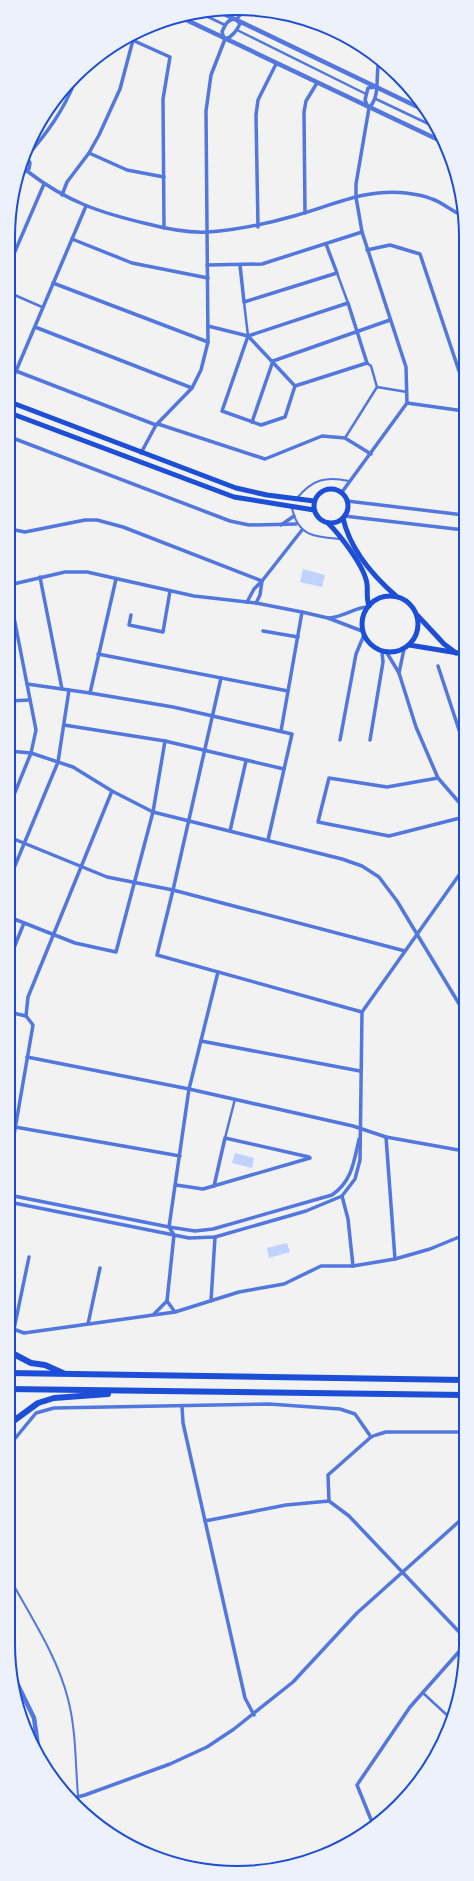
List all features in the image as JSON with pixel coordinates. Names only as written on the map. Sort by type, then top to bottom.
[{"type":"highway","points":[[15,1355],[31,1363],[45,1366],[66,1374]]},
{"type":"highway","points":[[15,1373],[459,1380]]},
{"type":"highway","points":[[15,1389],[459,1395]]},
{"type":"highway","points":[[15,1421],[38,1403],[54,1398],[135,1391]]},
{"type":"main road","points":[[15,404],[236,488],[267,495],[314,501]]},
{"type":"main road","points":[[15,414],[234,497],[314,510]]},
{"type":"main road","points":[[326,489],[342,492],[347,500],[347,512],[343,517],[334,522],[328,522],[320,519],[314,510],[314,501],[317,496],[326,489]]},
{"type":"main road","points":[[343,517],[347,534],[370,572],[397,597],[409,603],[444,644],[456,653]]},
{"type":"main road","points":[[328,522],[343,540],[364,574],[367,584],[366,596],[368,607]]},
{"type":"main road","points":[[397,597],[382,597],[368,607],[362,618],[363,633],[371,645],[385,652],[404,649],[409,645],[418,631],[417,614]]},
{"type":"main road","points":[[409,645],[459,653]]},
{"type":"street","points":[[227,15],[416,106]]},
{"type":"street","points":[[141,453],[157,424],[192,388],[201,370],[208,342],[208,265],[205,160],[206,111],[211,75],[225,39],[222,32],[225,25],[230,20],[237,19],[240,15]]},
{"type":"street","points":[[208,17],[225,25]]},
{"type":"street","points":[[225,39],[232,37],[237,30],[240,24],[237,19]]},
{"type":"street","points":[[188,21],[436,139]]},
{"type":"street","points":[[237,30],[366,94]]},
{"type":"street","points":[[134,41],[170,57],[163,99],[164,228]]},
{"type":"street","points":[[62,195],[66,182],[89,153],[120,89],[132,42]]},
{"type":"street","points":[[258,226],[256,115],[258,100],[276,64]]},
{"type":"street","points":[[342,492],[407,403],[406,367],[366,250],[356,197],[356,184],[369,108],[376,99],[377,93],[378,66]]},
{"type":"street","points":[[305,213],[304,112],[306,101],[317,83]]},
{"type":"street","points":[[369,108],[365,100],[368,88],[376,87]]},
{"type":"street","points":[[33,150],[45,136],[58,116],[70,91]]},
{"type":"street","points":[[376,99],[428,124]]},
{"type":"street","points":[[89,153],[127,170],[164,177]]},
{"type":"street","points":[[29,161],[30,163],[27,171],[62,195],[105,214],[164,228],[207,232],[258,226],[376,192],[406,193],[433,199],[458,214]]},
{"type":"street","points":[[15,251],[44,184]]},
{"type":"street","points":[[15,374],[42,307],[86,206]]},
{"type":"street","points":[[208,265],[262,264],[362,232]]},
{"type":"street","points":[[72,239],[132,263],[208,278]]},
{"type":"street","points":[[326,244],[358,331],[367,363],[371,366],[377,387],[345,438]]},
{"type":"street","points":[[366,250],[390,245],[420,254],[459,371]]},
{"type":"street","points":[[240,265],[248,336],[222,411],[261,425],[285,417],[295,386]]},
{"type":"street","points":[[244,302],[337,273]]},
{"type":"street","points":[[53,283],[208,342]]},
{"type":"street","points":[[15,295],[42,307]]},
{"type":"street","points":[[248,336],[348,303]]},
{"type":"street","points":[[273,361],[390,320]]},
{"type":"street","points":[[208,326],[248,336],[295,386]]},
{"type":"street","points":[[35,327],[192,388]]},
{"type":"street","points":[[252,422],[273,361]]},
{"type":"street","points":[[295,386],[367,363]]},
{"type":"street","points":[[16,371],[157,424],[265,459],[322,436],[345,438],[371,454]]},
{"type":"street","points":[[377,387],[407,392]]},
{"type":"street","points":[[407,403],[459,411]]},
{"type":"street","points":[[15,439],[230,521],[249,525],[296,524]]},
{"type":"street","points":[[347,500],[459,514]]},
{"type":"street","points":[[280,525],[294,516]]},
{"type":"street","points":[[343,517],[459,529]]},
{"type":"street","points":[[15,530],[25,532],[85,520],[97,520],[124,527],[262,581]]},
{"type":"street","points":[[247,602],[254,589],[302,530]]},
{"type":"street","points":[[15,584],[65,572],[86,572],[170,592],[256,603],[302,612],[328,618],[363,633],[356,654],[340,740]]},
{"type":"street","points":[[40,577],[62,689]]},
{"type":"street","points":[[90,693],[116,579]]},
{"type":"street","points":[[256,603],[260,595],[262,581]]},
{"type":"street","points":[[130,615],[129,625],[163,632],[170,592]]},
{"type":"street","points":[[328,618],[338,617],[359,608],[368,607]]},
{"type":"street","points":[[280,731],[302,612]]},
{"type":"street","points":[[15,618],[36,730],[31,753],[15,792]]},
{"type":"street","points":[[263,631],[298,637]]},
{"type":"street","points":[[399,672],[404,649]]},
{"type":"street","points":[[385,652],[399,672],[416,727],[438,778],[459,802]]},
{"type":"street","points":[[370,740],[385,652]]},
{"type":"street","points":[[98,654],[288,691]]},
{"type":"street","points":[[438,666],[459,730]]},
{"type":"street","points":[[221,678],[214,716],[174,890],[157,955],[362,1012]]},
{"type":"street","points":[[28,684],[173,707],[292,734],[268,840]]},
{"type":"street","points":[[15,865],[58,762],[69,690]]},
{"type":"street","points":[[15,701],[30,700]]},
{"type":"street","points":[[64,725],[165,741],[284,769]]},
{"type":"street","points":[[15,919],[75,943],[116,952],[153,812],[165,741]]},
{"type":"street","points":[[15,752],[31,753],[73,767],[112,791],[153,812],[268,840],[362,866],[379,877],[397,901],[459,1003]]},
{"type":"street","points":[[230,831],[246,761]]},
{"type":"street","points":[[438,778],[387,787],[329,778],[318,822],[389,836],[459,818]]},
{"type":"street","points":[[26,1016],[28,997],[112,791]]},
{"type":"street","points":[[15,839],[107,877],[174,890],[405,951]]},
{"type":"street","points":[[15,1203],[189,1238],[215,1237],[306,1212],[342,1196],[355,1179],[360,1160],[362,1012],[459,875]]},
{"type":"street","points":[[15,945],[24,923]]},
{"type":"street","points":[[154,1314],[167,1301],[174,1235],[170,1227],[189,1089],[218,972]]},
{"type":"street","points":[[15,1013],[26,1016],[33,1025],[15,1127],[180,1156]]},
{"type":"street","points":[[201,1041],[360,1072]]},
{"type":"street","points":[[27,1057],[189,1089],[353,1126],[360,1130],[386,1136],[459,1149]]},
{"type":"street","points":[[214,1186],[235,1099]]},
{"type":"street","points":[[15,1196],[170,1227],[195,1231],[213,1229],[332,1194],[342,1188],[348,1179],[360,1130]]},
{"type":"street","points":[[386,1136],[395,1259]]},
{"type":"street","points":[[176,1185],[202,1189],[310,1158],[225,1138]]},
{"type":"street","points":[[342,1196],[348,1220],[353,1266]]},
{"type":"street","points":[[211,1301],[215,1237]]},
{"type":"street","points":[[15,1329],[24,1333],[175,1312],[239,1292],[284,1284],[321,1266],[353,1266],[395,1259],[430,1249],[459,1237]]},
{"type":"street","points":[[15,1324],[29,1256]]},
{"type":"street","points":[[88,1324],[100,1268]]},
{"type":"street","points":[[167,1301],[175,1312]]},
{"type":"street","points":[[15,1438],[36,1413],[54,1408],[269,1404],[340,1409],[355,1414],[371,1437]]},
{"type":"street","points":[[182,1406],[183,1423],[204,1521],[245,1698],[254,1715]]},
{"type":"street","points":[[329,1501],[328,1475],[371,1437],[386,1432],[459,1432]]},
{"type":"street","points":[[204,1521],[286,1505],[329,1501],[349,1516],[403,1571],[459,1632]]},
{"type":"street","points":[[78,1797],[142,1775],[207,1747],[254,1715],[293,1682],[356,1613],[459,1521]]},
{"type":"street","points":[[371,1821],[356,1785],[410,1706],[459,1652]]},
{"type":"street","points":[[19,1688],[34,1718],[37,1740]]},
{"type":"street","points":[[423,1693],[447,1714]]},
{"type":"lane","points":[[296,499],[304,489],[318,480],[334,478],[350,481]]},
{"type":"lane","points":[[292,507],[296,524],[302,530],[315,537],[343,540]]},
{"type":"lane","points":[[15,1588],[49,1651],[63,1681],[69,1699],[72,1715],[78,1797]]},
{"type":"water","points":[[303,569],[325,575],[322,587],[300,582]]},
{"type":"water","points":[[235,1153],[254,1158],[252,1168],[232,1163]]},
{"type":"water","points":[[287,1243],[290,1252],[269,1258],[267,1248]]}]
